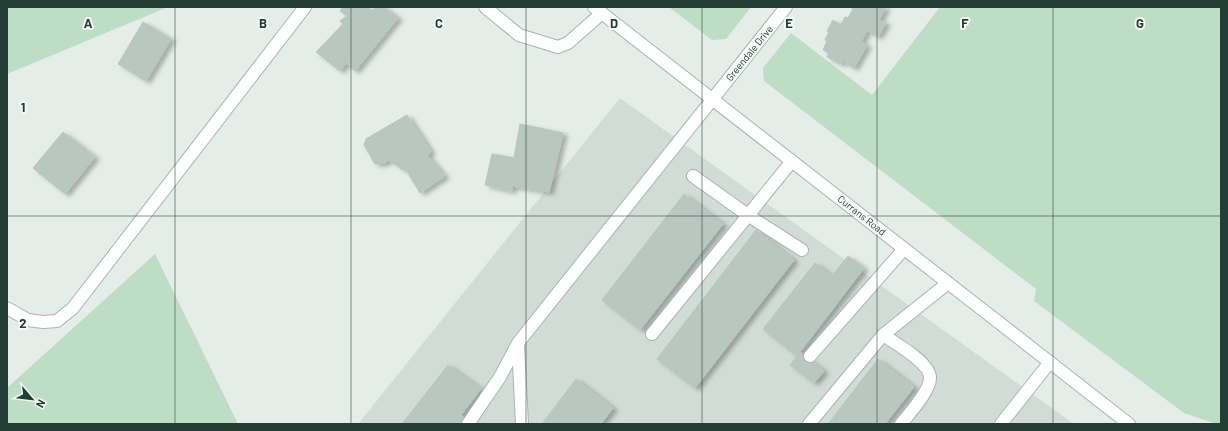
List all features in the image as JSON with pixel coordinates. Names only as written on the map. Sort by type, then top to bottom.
[{"type":"street","points":[[7,308],[28,320],[43,322],[57,321],[73,308],[305,7]]},
{"type":"street","points":[[485,7],[519,36],[558,47],[568,43],[598,10]]},
{"type":"street","name":"Greendale Drive","points":[[468,424],[500,377],[518,343],[786,7]]},
{"type":"street","name":"Currans Road","points":[[598,10],[1129,424]]},
{"type":"street","points":[[652,334],[792,161]]},
{"type":"street","points":[[693,176],[749,216],[802,250]]},
{"type":"street","points":[[810,356],[904,249]]},
{"type":"street","points":[[809,424],[883,335],[948,283]]},
{"type":"street","points":[[883,335],[923,363],[931,378],[925,393],[901,424]]},
{"type":"street","points":[[518,343],[522,424]]},
{"type":"street","points":[[1001,424],[1050,362]]},
{"type":"shaded area","points":[[620,98],[1074,424],[358,424]]},
{"type":"green space","points":[[7,7],[168,7],[7,74]]},
{"type":"green space","points":[[669,7],[751,7],[726,39],[712,40]]},
{"type":"green space","points":[[940,7],[1221,7],[1221,424],[1216,424],[1184,413],[1034,301],[1036,289],[764,81],[763,68],[791,33],[872,95]]},
{"type":"green space","points":[[155,254],[238,424],[7,424],[7,388]]},
{"type":"building","points":[[343,7],[367,7],[373,11],[376,7],[384,7],[398,18],[355,71],[346,63],[340,71],[316,52],[343,24],[340,21],[347,16],[340,11]]},
{"type":"building","points":[[850,7],[886,7],[879,20],[886,23],[878,37],[867,30],[861,42],[867,45],[854,68],[842,61],[841,64],[827,57],[829,53],[823,50],[827,41],[825,40],[829,32],[827,31],[833,20],[841,25],[845,17],[848,18],[853,9]]},
{"type":"building","points":[[143,22],[171,39],[146,81],[118,64]]},
{"type":"building","points":[[407,115],[431,152],[427,155],[445,176],[420,193],[405,168],[402,170],[389,160],[384,163],[375,164],[364,145],[366,139]]},
{"type":"building","points":[[520,124],[563,133],[549,192],[512,186],[512,191],[485,185],[492,154],[514,158]]},
{"type":"building","points":[[63,132],[95,157],[65,194],[33,168]]},
{"type":"building","points":[[684,194],[723,224],[640,330],[602,300]]},
{"type":"building","points":[[756,230],[794,260],[695,388],[657,359]]},
{"type":"building","points":[[848,256],[864,268],[800,352],[824,371],[814,383],[790,365],[797,356],[763,329],[815,263],[832,276]]},
{"type":"building","points":[[878,359],[914,387],[885,424],[828,424]]},
{"type":"building","points":[[448,365],[481,389],[461,415],[467,420],[464,424],[402,424]]},
{"type":"building","points":[[576,379],[613,408],[601,424],[542,424]]}]
